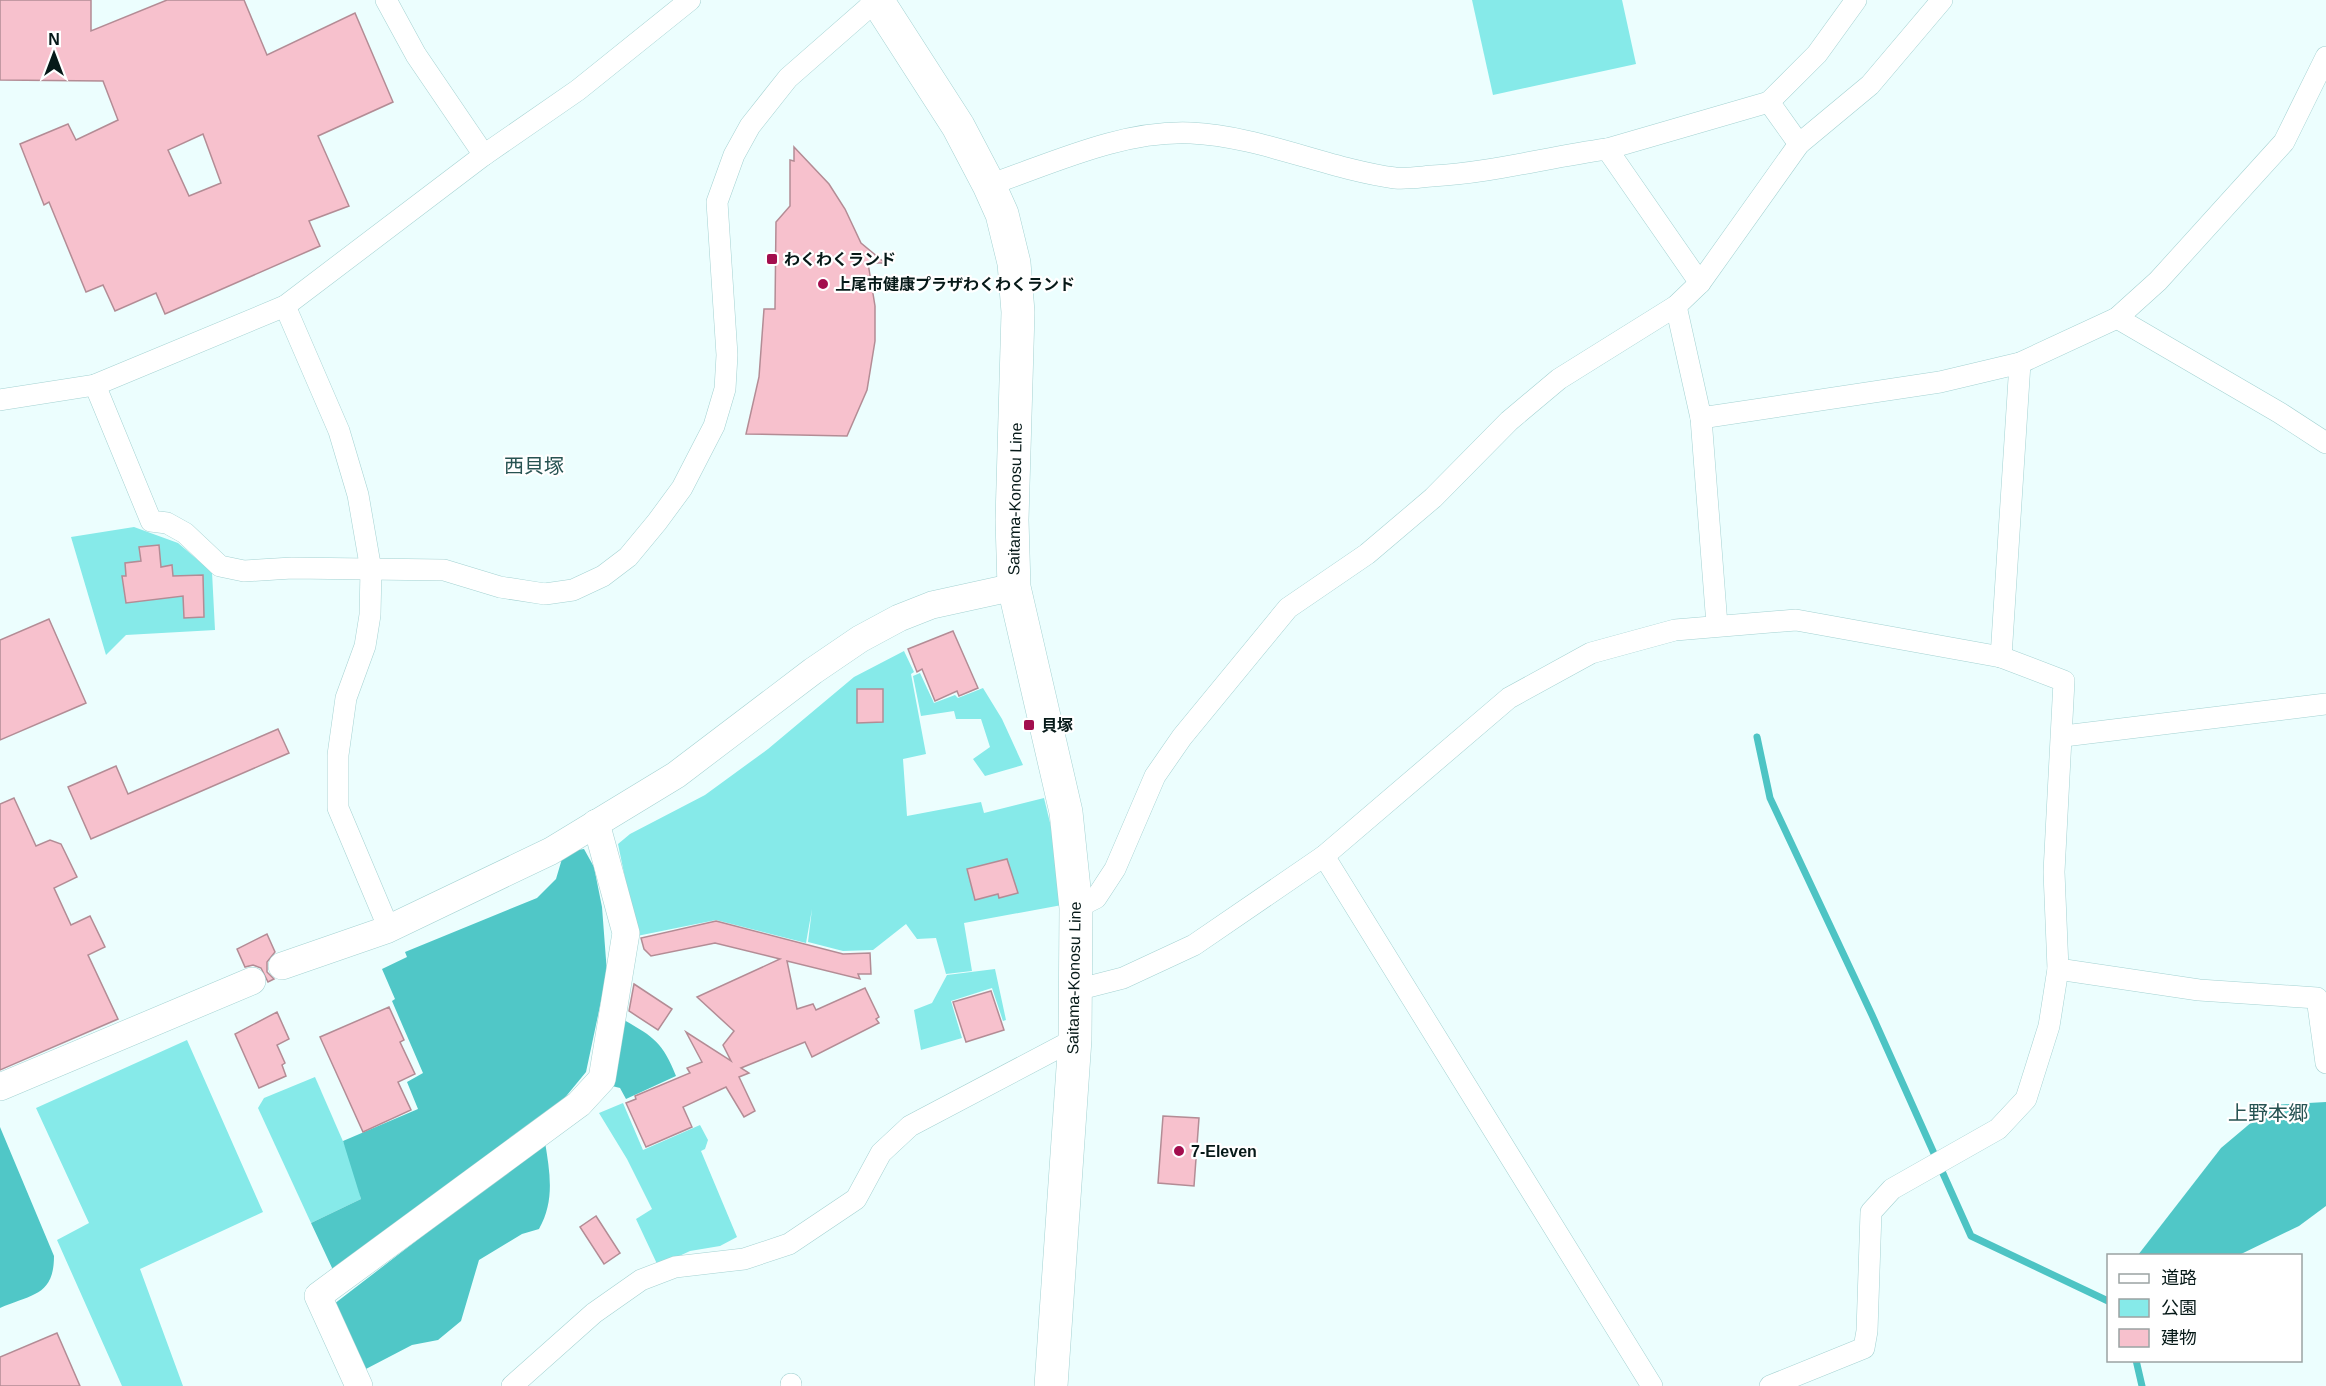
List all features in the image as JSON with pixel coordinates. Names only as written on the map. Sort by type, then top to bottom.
[{"type":"main road","name":"Saitama-Konosu Line","points":[[877,0],[958,126],[989,185],[1009,239],[1018,312],[1012,520],[1014,587],[1066,812],[1076,908],[1075,1039],[1051,1386]]},
{"type":"street","points":[[386,0],[416,55],[484,155]]},
{"type":"street","points":[[95,385],[151,521],[167,523],[185,533],[220,566],[231,570],[444,570],[500,586],[545,594],[573,590],[603,576],[628,557],[682,488],[714,426],[725,388],[727,355],[717,202],[734,155],[750,126],[788,78],[877,0]]},
{"type":"street","points":[[989,185],[1096,148],[1149,136],[1191,133],[1234,140],[1397,178],[1465,175],[1555,156],[1607,149],[1769,102],[1817,54],[1856,0]]},
{"type":"street","points":[[1076,908],[1096,898],[1115,869],[1155,776],[1171,753],[1288,608],[1367,554],[1424,505],[1509,421],[1559,379],[1676,306],[1700,283],[1799,144],[1870,85],[1942,0]]},
{"type":"street","points":[[0,400],[95,385],[285,306],[484,155],[578,90],[680,3]]},
{"type":"street","points":[[1701,418],[1940,382],[2020,363],[2117,318],[2158,281],[2284,142],[2326,57]]},
{"type":"street","points":[[1769,102],[1799,144]]},
{"type":"street","points":[[1607,149],[1700,283]]},
{"type":"street","points":[[285,306],[339,431],[358,495],[371,570],[370,615],[365,646],[346,698],[338,755],[338,808],[389,929]]},
{"type":"street","points":[[1676,306],[1701,418],[1718,625]]},
{"type":"street","points":[[2117,318],[2280,413],[2326,443]]},
{"type":"street","points":[[2001,657],[2020,363]]},
{"type":"street","points":[[282,966],[389,929],[536,860],[676,775],[860,639],[932,605],[1014,587]]},
{"type":"street","points":[[1076,990],[1123,978],[1194,945],[1324,856],[1509,698],[1591,653],[1675,630],[1796,620],[2001,657],[2064,681],[2064,736],[2054,872],[2058,969],[2049,1026],[2026,1099],[1998,1129],[1892,1189],[1871,1212],[1867,1331],[1864,1348],[1770,1386]]},
{"type":"street","points":[[2064,736],[2326,704]]},
{"type":"street","points":[[359,1386],[318,1296],[579,1104],[602,1079],[626,933],[596,823]]},
{"type":"street","points":[[1324,856],[1652,1386]]},
{"type":"street","points":[[2058,969],[2199,990],[2317,998],[2326,1063]]},
{"type":"street","points":[[0,1087],[252,981]]},
{"type":"street","points":[[512,1386],[594,1313],[641,1280],[675,1267],[744,1259],[789,1244],[856,1199],[880,1153],[910,1126],[1075,1039]]},
{"type":"green space","points":[[1472,0],[1622,0],[1636,64],[1493,95]]},
{"type":"green space","points":[[134,527],[178,543],[212,572],[215,630],[126,635],[106,655],[71,537]]},
{"type":"green space","points":[[904,651],[914,672],[911,674],[926,754],[903,759],[907,816],[981,802],[984,813],[1044,798],[1054,839],[1062,905],[964,923],[972,971],[946,974],[936,938],[917,939],[906,924],[873,950],[843,951],[808,942],[812,909],[806,943],[716,920],[637,936],[618,844],[630,834],[705,795],[768,749],[854,677]]},
{"type":"green space","points":[[920,673],[934,703],[955,695],[958,698],[983,688],[1002,719],[1023,765],[985,776],[973,759],[990,747],[981,719],[956,719],[954,711],[921,716],[913,676]]},
{"type":"green space","points":[[995,969],[1006,1020],[1003,1021],[992,988],[951,1001],[962,1038],[921,1050],[914,1010],[932,1003],[947,975]]},
{"type":"green space","points":[[187,1040],[263,1212],[140,1269],[183,1386],[122,1386],[57,1240],[89,1223],[36,1108]]},
{"type":"green space","points":[[315,1077],[352,1162],[361,1199],[311,1223],[258,1108],[264,1098]]},
{"type":"green space","points":[[623,1103],[643,1150],[700,1125],[708,1140],[705,1149],[701,1151],[737,1237],[720,1246],[690,1251],[658,1266],[636,1219],[652,1209],[627,1159],[599,1113]]},
{"type":"shaded area","points":[[584,849],[594,867],[602,907],[607,973],[586,1072],[563,1100],[333,1270],[311,1223],[361,1199],[343,1141],[418,1109],[407,1082],[423,1073],[392,1001],[395,999],[382,969],[407,957],[405,952],[537,898],[556,879],[564,852]]},
{"type":"shaded area","points":[[624,1020],[650,1036],[662,1048],[676,1076],[626,1099],[620,1088],[612,1086]]},
{"type":"shaded area","points":[[2326,1102],[2326,1206],[2299,1226],[2241,1254],[2139,1254],[2221,1148],[2272,1105]]},
{"type":"shaded area","points":[[0,1127],[54,1256],[50,1279],[39,1292],[0,1308]]},
{"type":"shaded area","points":[[545,1142],[550,1187],[547,1208],[539,1229],[522,1234],[479,1260],[461,1321],[438,1340],[412,1345],[364,1370],[334,1304]]},
{"type":"building","points":[[0,0],[91,0],[91,31],[167,0],[244,0],[267,55],[355,13],[393,102],[318,136],[349,206],[309,221],[320,246],[165,314],[156,293],[115,311],[103,285],[86,292],[49,202],[44,205],[20,144],[68,124],[76,140],[118,120],[103,81],[0,80]],"holes":[[[203,134],[221,183],[189,196],[168,150]]]},
{"type":"building","name":"上尾市健康プラザわくわくランド","points":[[794,147],[829,184],[845,209],[861,243],[885,263],[868,263],[875,306],[875,341],[867,390],[847,436],[746,434],[759,377],[764,309],[775,309],[776,222],[790,206],[790,160],[794,161]]},
{"type":"building","points":[[159,545],[161,567],[172,565],[173,576],[203,575],[204,617],[184,618],[183,596],[126,603],[122,576],[126,576],[125,563],[141,561],[139,547]]},
{"type":"building","points":[[49,619],[86,703],[0,740],[0,640]]},
{"type":"building","points":[[953,631],[978,688],[959,696],[957,691],[935,701],[922,669],[917,672],[908,649]]},
{"type":"building","points":[[857,689],[883,689],[883,722],[857,723]]},
{"type":"building","points":[[278,729],[289,753],[91,839],[68,787],[116,766],[128,794]]},
{"type":"building","points":[[14,798],[36,846],[50,840],[61,844],[77,877],[54,888],[71,925],[90,916],[105,947],[88,955],[118,1019],[0,1070],[0,804]]},
{"type":"building","points":[[1007,859],[1018,893],[999,898],[998,894],[975,900],[967,869]]},
{"type":"building","points":[[716,921],[843,954],[870,953],[871,974],[858,974],[860,979],[787,961],[797,1009],[813,1004],[816,1010],[865,988],[879,1017],[876,1019],[879,1023],[812,1057],[805,1042],[741,1068],[749,1073],[739,1077],[755,1111],[744,1117],[726,1087],[683,1107],[692,1127],[646,1147],[626,1103],[636,1099],[635,1096],[690,1073],[687,1068],[702,1062],[686,1032],[731,1061],[723,1045],[734,1031],[697,997],[780,959],[715,943],[651,956],[644,949],[641,938]]},
{"type":"building","points":[[267,934],[275,952],[267,962],[267,972],[274,979],[268,982],[261,968],[253,965],[245,967],[237,949]]},
{"type":"building","points":[[634,984],[672,1009],[658,1030],[629,1011]]},
{"type":"building","points":[[991,991],[1004,1030],[966,1042],[953,1002]]},
{"type":"building","points":[[389,1007],[404,1040],[400,1042],[415,1074],[398,1082],[411,1110],[363,1132],[320,1037]]},
{"type":"building","points":[[277,1012],[289,1039],[277,1045],[285,1063],[282,1065],[286,1076],[259,1088],[235,1034]]},
{"type":"building","points":[[1163,1116],[1199,1118],[1194,1186],[1158,1183]]},
{"type":"building","points":[[596,1216],[620,1253],[604,1264],[580,1227]]},
{"type":"building","points":[[57,1333],[80,1386],[0,1386],[0,1357]]},
{"type":"waterway","points":[[1757,737],[1770,798],[1872,1015],[1971,1236],[2107,1301]]},
{"type":"waterway","points":[[2136,1362],[2142,1386]]},
{"type":"place","name":"わくわくランド","points":[[772,259]]},
{"type":"place","name":"上尾市健康プラザわくわくランド","points":[[823,284]]},
{"type":"place","name":"貝塚","points":[[1029,725]]},
{"type":"place","name":"7-Eleven","points":[[1179,1151]]},
{"type":"district","name":"西貝塚","points":[[534,466]]},
{"type":"district","name":"上野本郷","points":[[2268,1113]]}]
